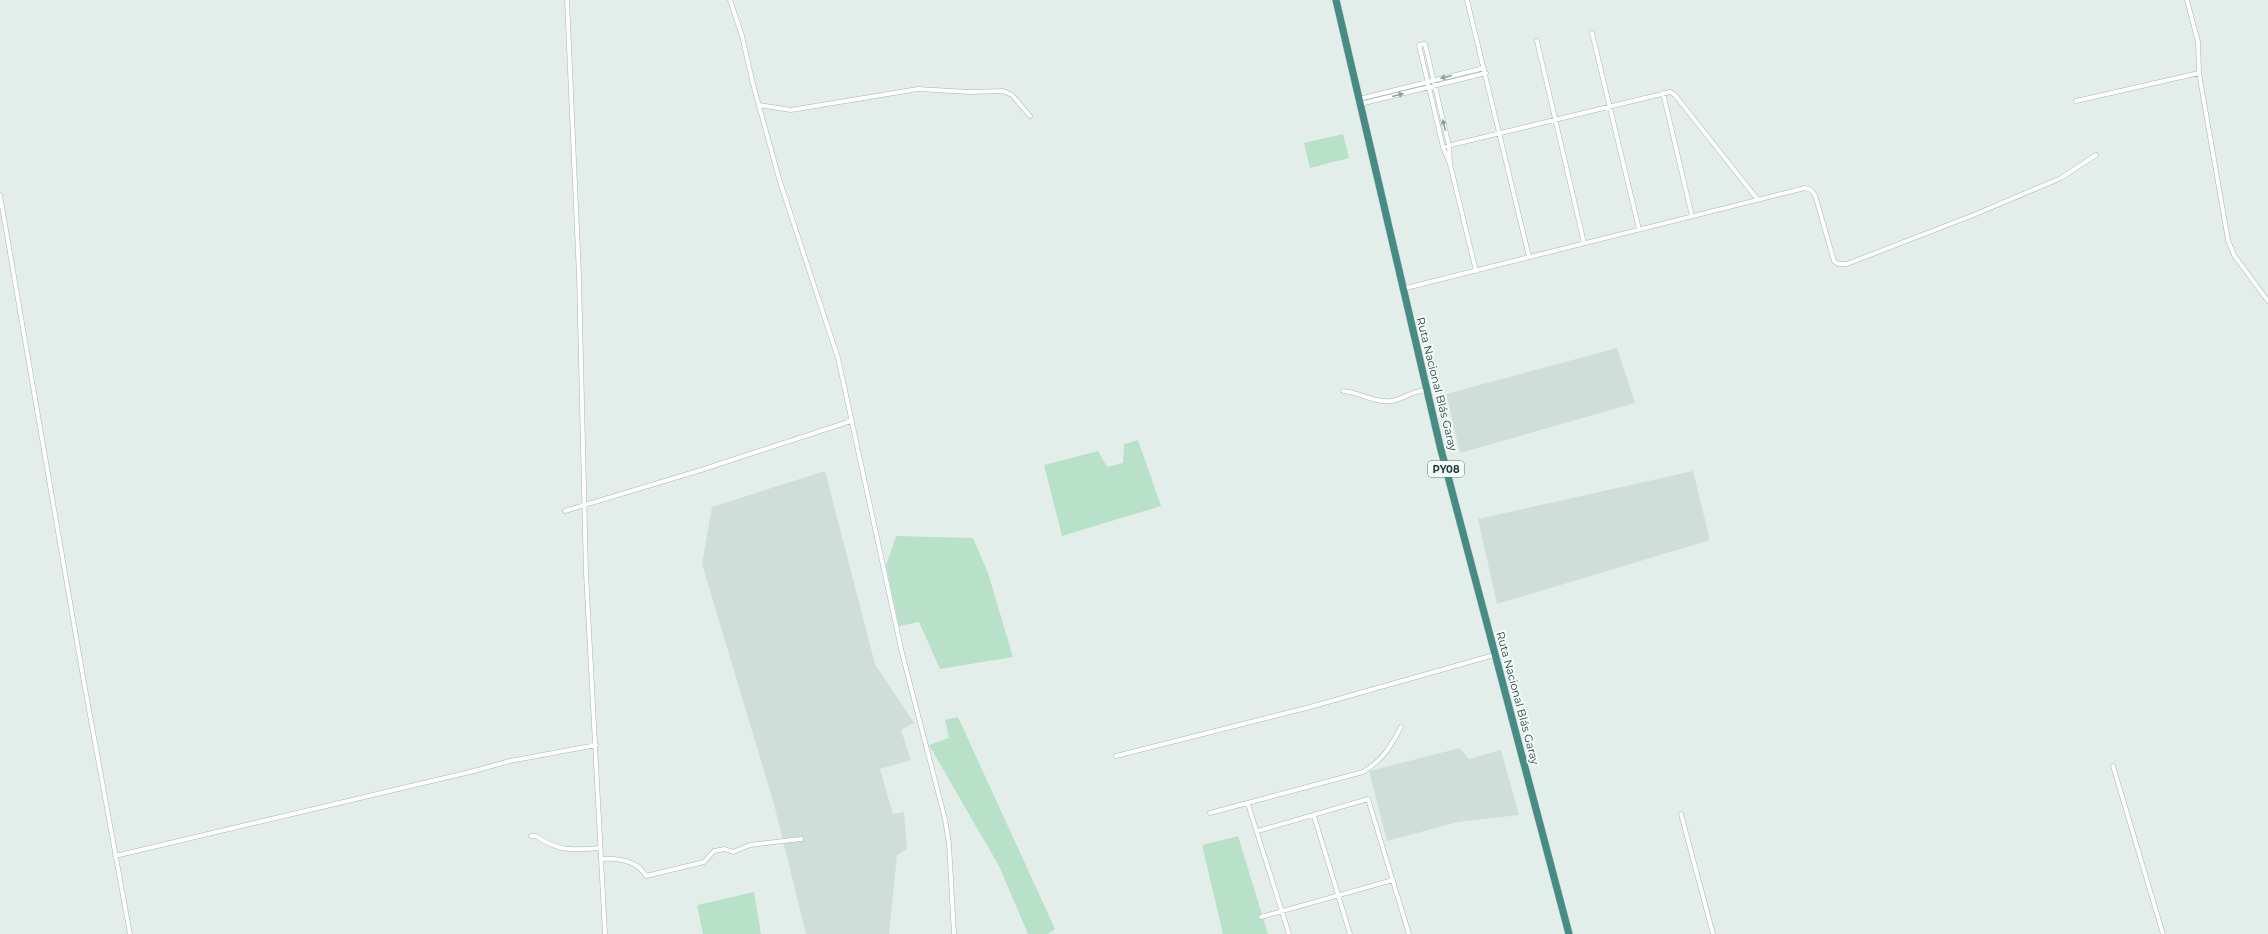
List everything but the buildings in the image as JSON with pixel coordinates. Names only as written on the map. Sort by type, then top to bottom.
[{"type":"highway","name":"Ruta Nacional Blás Garay","points":[[1336,0],[1426,390],[1494,655],[1569,934]]},
{"type":"street","points":[[566,0],[579,276],[586,505],[586,573],[605,934]]},
{"type":"street","points":[[730,0],[742,36],[780,182],[838,358],[901,649],[945,819],[949,844],[954,934]]},
{"type":"street","points":[[1467,0],[1501,133],[1529,257]]},
{"type":"street","points":[[2187,0],[2198,42],[2199,73],[2228,240],[2234,255],[2268,301]]},
{"type":"street","points":[[1592,34],[1639,229]]},
{"type":"street","points":[[1537,41],[1554,120],[1584,243]]},
{"type":"street","points":[[1450,164],[1442,147],[1419,45],[1425,44],[1449,146],[1450,164],[1476,270]]},
{"type":"street","points":[[1360,102],[1434,80],[1484,68]]},
{"type":"street","points":[[1360,102],[1435,86],[1486,73]]},
{"type":"street","points":[[2076,101],[2199,73]]},
{"type":"street","points":[[759,105],[791,110],[918,89],[969,92],[1003,91],[1012,95],[1030,116]]},
{"type":"street","points":[[1442,147],[1670,92],[1675,95],[1758,200]]},
{"type":"street","points":[[1663,93],[1692,216]]},
{"type":"street","points":[[1402,289],[1805,188],[1811,190],[1815,195],[1834,261],[1838,264],[1846,264],[1893,244],[1976,214],[2061,178],[2096,155]]},
{"type":"street","points":[[0,195],[115,856],[130,934]]},
{"type":"street","points":[[1343,391],[1354,391],[1361,397],[1391,401],[1426,390]]},
{"type":"street","points":[[565,511],[851,421]]},
{"type":"street","points":[[1116,756],[1310,707],[1494,655]]},
{"type":"street","points":[[1210,813],[1364,772],[1377,764],[1390,750],[1401,727]]},
{"type":"street","points":[[115,856],[510,761],[596,745]]},
{"type":"street","points":[[2113,766],[2163,934]]},
{"type":"street","points":[[1258,831],[1314,816],[1368,799],[1409,934]]},
{"type":"street","points":[[1248,804],[1258,831],[1289,934]]},
{"type":"street","points":[[1681,814],[1713,934]]},
{"type":"street","points":[[1314,816],[1350,934]]},
{"type":"street","points":[[531,836],[536,836],[548,844],[570,850],[600,848]]},
{"type":"street","points":[[601,859],[612,858],[634,864],[641,868],[646,876],[704,862],[714,851],[725,849],[733,852],[750,845],[801,839]]},
{"type":"street","points":[[1261,916],[1393,880]]},
{"type":"shaded area","points":[[1617,348],[1635,403],[1460,453],[1446,394]]},
{"type":"shaded area","points":[[825,471],[875,664],[914,723],[901,730],[911,760],[880,769],[893,814],[904,812],[907,849],[897,855],[889,934],[806,934],[774,804],[702,564],[712,507]]},
{"type":"shaded area","points":[[1693,471],[1710,540],[1497,604],[1478,519]]},
{"type":"shaded area","points":[[1460,748],[1469,759],[1501,750],[1519,815],[1458,822],[1387,841],[1369,771]]},
{"type":"green space","points":[[1343,134],[1349,158],[1310,168],[1304,143]]},
{"type":"green space","points":[[1138,440],[1161,506],[1062,536],[1044,465],[1098,451],[1107,467],[1123,463],[1124,444]]},
{"type":"green space","points":[[896,536],[973,538],[988,573],[1013,657],[940,669],[919,622],[899,626],[886,565]]},
{"type":"green space","points":[[958,717],[1055,929],[1048,934],[1028,934],[999,866],[929,745],[949,738],[945,720]]},
{"type":"green space","points":[[1238,836],[1268,934],[1223,934],[1202,845]]},
{"type":"green space","points":[[754,892],[761,934],[703,934],[697,905]]}]
